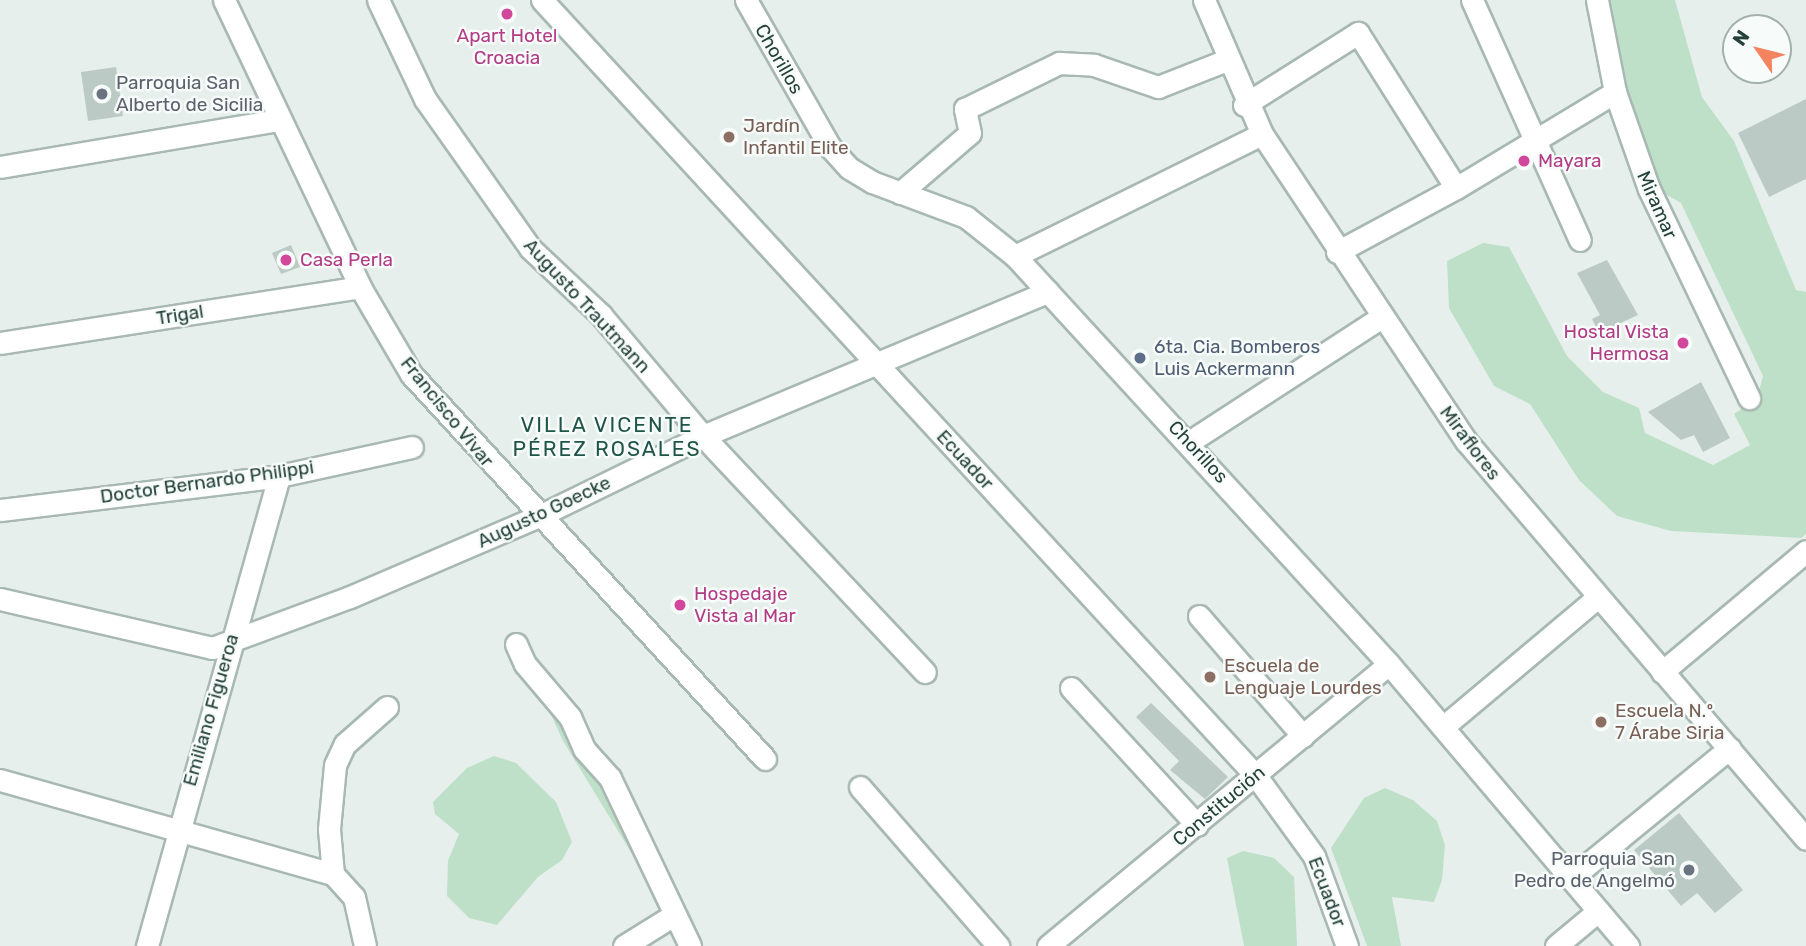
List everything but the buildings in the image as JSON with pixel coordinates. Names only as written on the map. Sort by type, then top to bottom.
[{"type":"street","name":"Francisco Vivar","points":[[224,0],[360,287],[411,374],[537,517],[765,759]]},
{"type":"street","name":"Augusto Trautmann","points":[[378,0],[425,99],[530,248],[601,315],[703,436],[925,672]]},
{"type":"street","name":"Ecuador","points":[[542,0],[1256,776],[1314,856],[1346,946]]},
{"type":"street","name":"Chorillos","points":[[746,0],[830,147],[859,176],[966,217],[1014,256],[1189,442],[1389,664],[1628,946]]},
{"type":"street","name":"Miraflores","points":[[1204,0],[1244,105],[1380,318],[1466,442],[1806,839]]},
{"type":"street","points":[[1472,0],[1532,143],[1580,240]]},
{"type":"street","name":"Miramar","points":[[1597,0],[1615,92],[1648,189],[1749,398]]},
{"type":"street","points":[[1244,105],[1358,33],[1456,188]]},
{"type":"street","points":[[900,193],[970,133],[965,109],[1059,63],[1094,65],[1158,87],[1227,60]]},
{"type":"street","points":[[1337,252],[1456,188],[1615,92]]},
{"type":"street","points":[[0,167],[279,120]]},
{"type":"street","points":[[1014,256],[1262,134]]},
{"type":"street","name":"Trigal","points":[[0,343],[360,287]]},
{"type":"street","name":"Augusto Goecke","points":[[0,599],[199,649],[230,641],[537,517],[703,436],[879,366],[1048,292]]},
{"type":"street","points":[[1189,442],[1380,318]]},
{"type":"street","name":"Doctor Bernardo Philippi","points":[[0,510],[279,476],[412,447]]},
{"type":"street","name":"Emiliano Figueroa","points":[[147,946],[177,828],[279,476]]},
{"type":"street","points":[[1662,672],[1806,551]]},
{"type":"street","points":[[1443,727],[1597,598]]},
{"type":"street","points":[[1199,616],[1303,736]]},
{"type":"street","points":[[516,644],[525,664],[570,717],[584,749],[610,778],[672,916],[690,946]]},
{"type":"street","name":"Constitución","points":[[1048,946],[1389,664]]},
{"type":"street","points":[[1071,688],[1197,825]]},
{"type":"street","points":[[333,874],[329,829],[335,765],[345,744],[387,707]]},
{"type":"street","points":[[1571,878],[1730,748]]},
{"type":"street","points":[[0,780],[333,874],[354,897],[365,946]]},
{"type":"street","points":[[860,787],[998,946]]},
{"type":"street","points":[[1556,946],[1598,911]]},
{"type":"street","points":[[624,946],[672,916]]},
{"type":"green space","points":[[1606,0],[1675,0],[1702,97],[1734,141],[1796,290],[1806,292],[1806,534],[1801,538],[1671,531],[1617,516],[1579,480],[1530,404],[1494,386],[1449,308],[1447,261],[1483,243],[1509,247],[1567,356],[1603,392],[1639,408],[1645,433],[1713,465],[1750,445],[1734,414],[1757,398],[1763,376],[1681,203],[1660,191],[1625,95]]},
{"type":"green space","points":[[536,681],[597,770],[634,857],[563,741]]},
{"type":"green space","points":[[494,756],[516,763],[556,802],[572,842],[562,860],[538,877],[497,925],[469,918],[447,896],[448,861],[459,834],[435,814],[433,802],[467,768]]},
{"type":"green space","points":[[1385,788],[1413,800],[1437,821],[1445,845],[1442,880],[1434,902],[1392,897],[1401,946],[1367,946],[1331,848],[1364,798]]},
{"type":"green space","points":[[1243,851],[1274,858],[1294,877],[1297,946],[1244,946],[1227,858]]},
{"type":"place","name":"Apart Hotel Croacia","points":[[507,14]]},
{"type":"place","name":"Parroquia San Alberto de Sicilia","points":[[102,94]]},
{"type":"place","name":"Jardín Infantil Elite","points":[[729,137]]},
{"type":"place","name":"Mayara","points":[[1524,161]]},
{"type":"place","name":"Casa Perla","points":[[286,260]]},
{"type":"place","name":"Hostal Vista Hermosa","points":[[1683,343]]},
{"type":"place","name":"6ta. Cia. Bomberos Luis Ackermann","points":[[1140,358]]},
{"type":"place","name":"Hospedaje Vista al Mar","points":[[680,605]]},
{"type":"place","name":"Escuela de Lenguaje Lourdes","points":[[1210,677]]},
{"type":"place","name":"Escuela N.º 7 Árabe Siria","points":[[1601,722]]},
{"type":"place","name":"Parroquia San Pedro de Angelmó","points":[[1689,870]]},
{"type":"district","name":"VILLA VICENTE PÉREZ ROSALES","points":[[607,437]]}]
